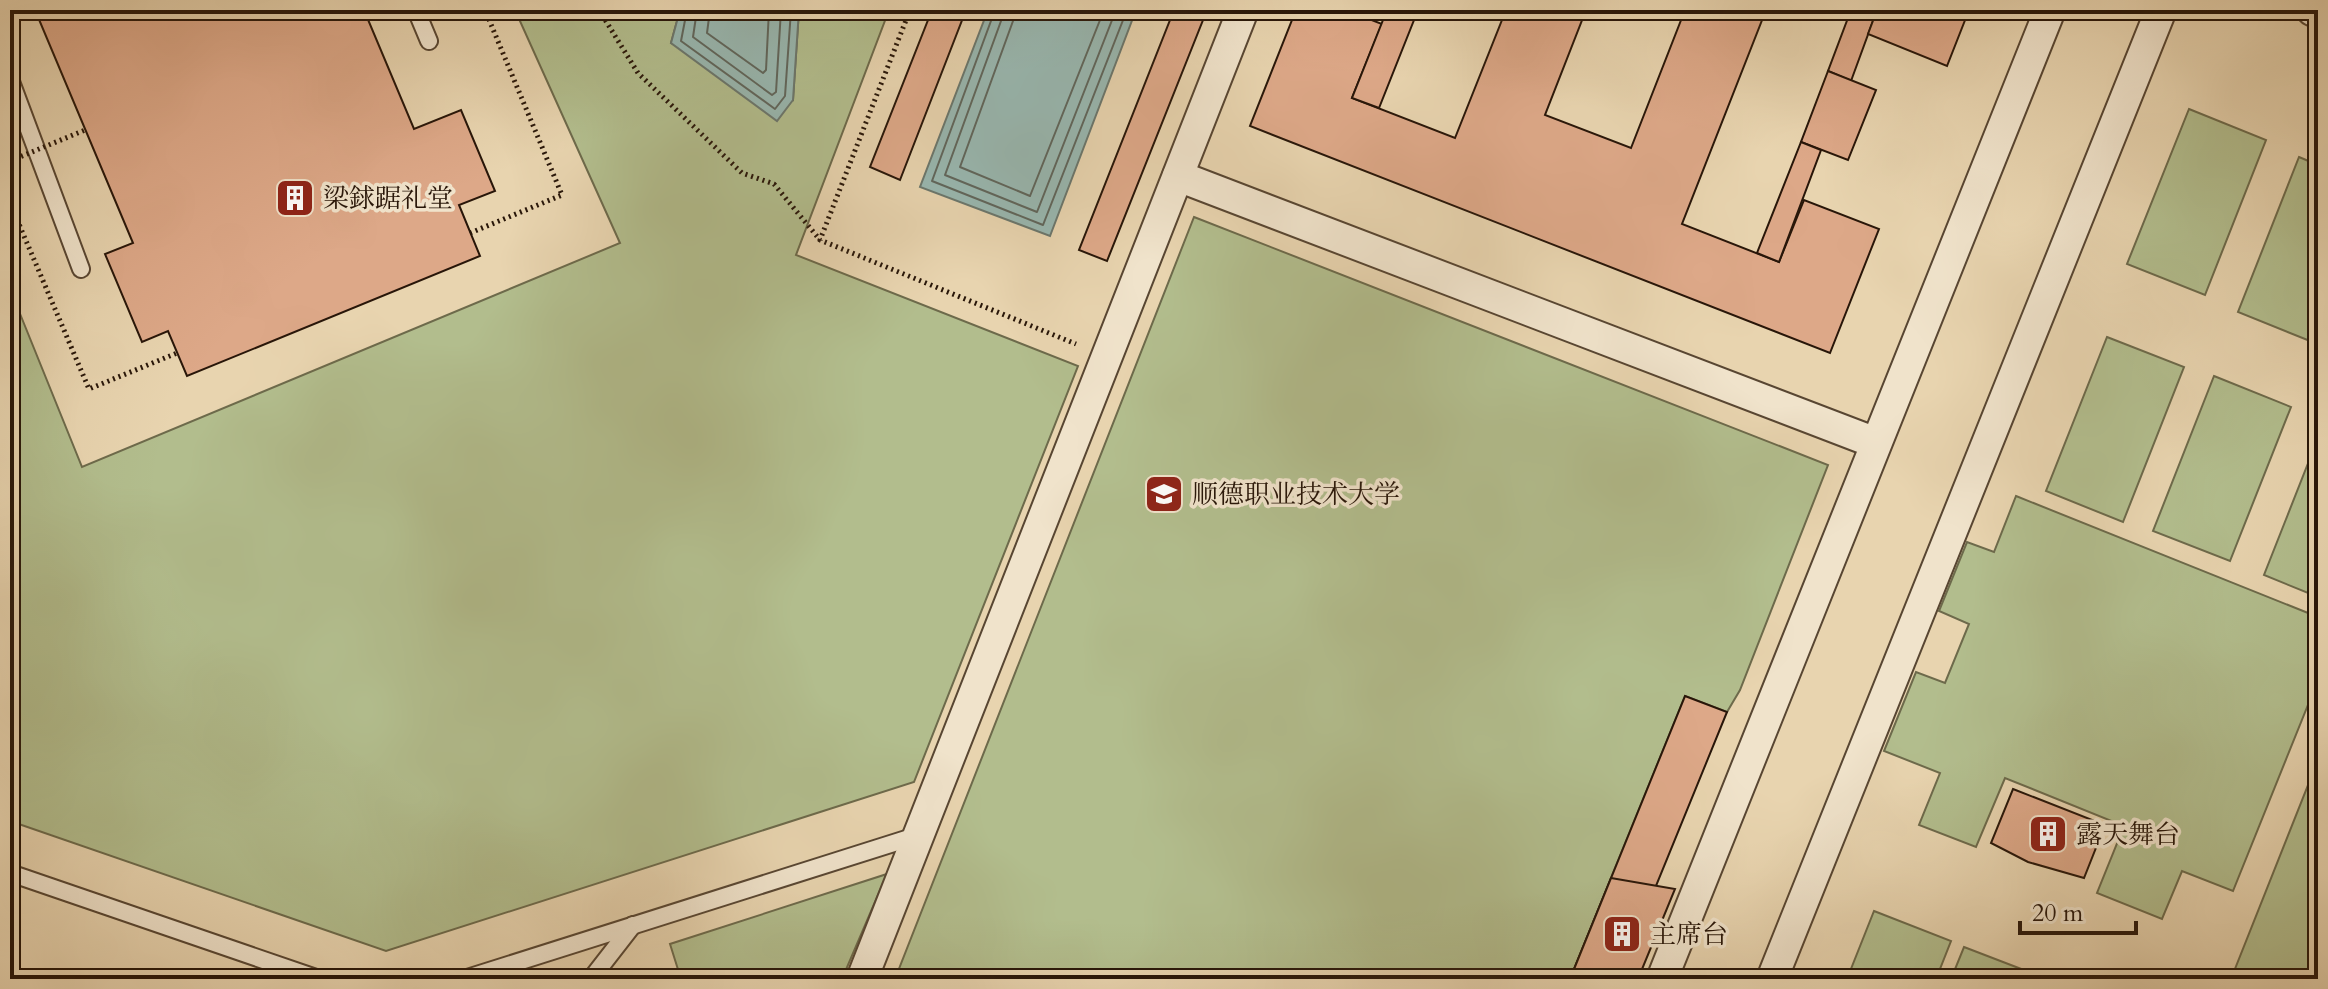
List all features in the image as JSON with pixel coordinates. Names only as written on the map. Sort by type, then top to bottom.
[{"type":"street","points":[[862,979],[1243,10]]},
{"type":"street","points":[[1662,979],[2050,10]]},
{"type":"street","points":[[1772,979],[2161,10]]},
{"type":"street","points":[[2312,10],[2318,13]]},
{"type":"street","points":[[1178,176],[1876,443]]},
{"type":"lane","points":[[416,10],[429,41]]},
{"type":"lane","points":[[10,79],[81,269]]},
{"type":"lane","points":[[464,979],[919,835]]},
{"type":"lane","points":[[10,873],[319,979]]},
{"type":"lane","points":[[591,979],[633,925]]},
{"type":"path","points":[[470,233],[562,195],[485,10]]},
{"type":"path","points":[[599,10],[638,73],[742,173],[774,184],[820,240],[1107,356]]},
{"type":"path","points":[[820,240],[910,10]]},
{"type":"path","points":[[10,161],[85,130]]},
{"type":"path","points":[[10,203],[89,389],[177,353]]},
{"type":"green space","points":[[515,10],[680,10],[671,43],[793,100],[799,10],[889,10],[796,255],[1078,366],[914,782],[386,951],[10,821],[10,289],[82,467],[620,243]]},
{"type":"green space","points":[[2189,109],[2266,140],[2205,295],[2127,264]]},
{"type":"green space","points":[[2299,157],[2318,165],[2315,343],[2238,312]]},
{"type":"green space","points":[[1194,217],[1828,465],[1740,690],[1727,712],[1685,696],[1570,979],[895,979]]},
{"type":"green space","points":[[2107,337],[2184,367],[2123,522],[2046,491]]},
{"type":"green space","points":[[2214,376],[2291,407],[2230,561],[2153,531]]},
{"type":"green space","points":[[2318,438],[2318,597],[2264,575]]},
{"type":"green space","points":[[2016,496],[2318,617],[2318,680],[2233,891],[2182,871],[2162,919],[2097,893],[2124,826],[2005,778],[1976,847],[1919,825],[1940,773],[1884,751],[1916,672],[1945,683],[1969,624],[1939,611],[1967,542],[1994,552]]},
{"type":"green space","points":[[2318,760],[2318,979],[2231,979]]},
{"type":"green space","points":[[887,874],[842,979],[681,979],[670,944]]},
{"type":"green space","points":[[1874,911],[1951,941],[1936,979],[1847,979]]},
{"type":"green space","points":[[1964,947],[2042,977],[1951,979]]},
{"type":"water","points":[[680,10],[799,10],[793,100],[777,121],[671,43]]},
{"type":"water","points":[[988,10],[1136,10],[1050,236],[920,187]]},
{"type":"building","name":"梁銶踞礼堂","points":[[35,10],[364,10],[414,129],[461,110],[495,191],[459,205],[480,256],[187,376],[168,331],[142,342],[105,254],[133,243]]},
{"type":"building","points":[[932,10],[966,10],[900,180],[870,167]]},
{"type":"building","points":[[1174,10],[1207,10],[1107,261],[1079,250]]},
{"type":"building","points":[[1296,10],[1346,10],[1382,24],[1352,98],[1455,138],[1506,10],[1586,10],[1545,115],[1631,148],[1685,10],[1766,10],[1682,224],[1779,262],[1804,200],[1879,229],[1830,353],[1250,126]]},
{"type":"building","points":[[1387,10],[1418,10],[1379,108],[1352,98]]},
{"type":"building","points":[[1851,10],[1877,10],[1851,81],[1828,71]]},
{"type":"building","points":[[1877,10],[1969,10],[1947,66],[1868,34]]},
{"type":"building","points":[[1828,71],[1876,90],[1848,160],[1801,142]]},
{"type":"building","points":[[1801,142],[1821,150],[1779,262],[1757,253]]},
{"type":"building","points":[[1685,696],[1727,712],[1618,979],[1570,979]]},
{"type":"building","name":"露天舞台","points":[[2013,789],[2105,825],[2084,878],[2028,862],[1991,843]]},
{"type":"building","name":"主席台","points":[[1611,878],[1675,889],[1638,979],[1570,979]]},
{"type":"place","name":"梁銶踞礼堂","points":[[295,198]]},
{"type":"place","name":"顺德职业技术大学","points":[[1164,494]]},
{"type":"place","name":"露天舞台","points":[[2048,834]]},
{"type":"place","name":"主席台","points":[[1622,934]]}]
